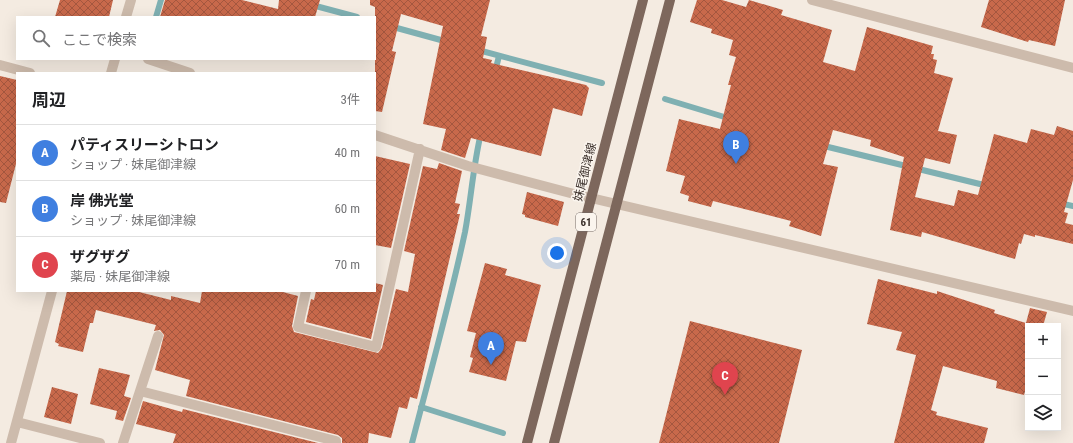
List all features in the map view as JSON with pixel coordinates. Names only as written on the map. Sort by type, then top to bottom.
[{"type":"main road","name":"妹尾御津線","points":[[527,443],[643,0]]},
{"type":"main road","name":"61","points":[[554,443],[670,0]]},
{"type":"street","points":[[126,16],[131,0]]},
{"type":"street","points":[[812,0],[1073,68]]},
{"type":"street","points":[[111,72],[115,60]]},
{"type":"street","points":[[151,60],[187,72]]},
{"type":"street","points":[[0,65],[26,72]]},
{"type":"street","points":[[376,135],[468,166],[592,198],[1073,311]]},
{"type":"street","points":[[306,292],[298,327],[376,347],[420,149]]},
{"type":"street","points":[[11,443],[52,292]]},
{"type":"street","points":[[123,443],[158,336]]},
{"type":"street","points":[[140,391],[336,441],[336,443]]},
{"type":"street","points":[[17,422],[100,443]]},
{"type":"building","points":[[60,0],[113,0],[109,16],[55,16]]},
{"type":"building","points":[[165,0],[242,0],[278,9],[279,0],[320,0],[315,16],[160,16]]},
{"type":"building","points":[[370,0],[490,0],[481,36],[487,37],[483,58],[492,60],[491,63],[586,85],[589,88],[582,116],[553,108],[541,156],[471,138],[465,158],[441,150],[446,129],[423,124],[443,26],[401,14],[392,51],[396,52],[382,112],[376,111],[376,16],[375,7],[370,5]]},
{"type":"building","points":[[697,0],[722,0],[746,7],[749,0],[783,10],[781,15],[832,30],[823,62],[855,71],[867,27],[933,46],[931,54],[934,54],[933,59],[937,60],[934,73],[953,78],[938,131],[957,135],[950,164],[925,158],[915,197],[954,206],[958,190],[978,195],[994,134],[1027,143],[1031,129],[1054,135],[1057,126],[1073,131],[1073,180],[1064,212],[1068,213],[1065,223],[1073,225],[1073,244],[1035,235],[1035,237],[1024,234],[1021,244],[1019,243],[1015,259],[922,232],[921,237],[890,230],[904,157],[870,146],[871,140],[833,130],[823,164],[838,167],[821,236],[789,226],[791,221],[713,201],[711,207],[688,201],[689,196],[680,193],[685,176],[666,171],[679,119],[720,129],[731,85],[728,85],[736,57],[729,55],[733,40],[711,33],[712,29],[690,22]]},
{"type":"building","points":[[989,0],[1065,0],[1055,46],[1029,40],[1028,42],[981,27]]},
{"type":"building","points":[[0,76],[16,80],[16,164],[6,203],[0,202]]},
{"type":"building","points":[[376,156],[410,164],[391,248],[376,245]]},
{"type":"building","points":[[439,163],[462,171],[455,203],[460,204],[457,214],[460,214],[417,399],[410,397],[407,409],[399,407],[391,438],[369,433],[368,443],[342,443],[342,438],[338,435],[186,396],[190,380],[155,370],[164,335],[160,330],[154,331],[156,325],[96,310],[93,323],[90,323],[83,352],[58,346],[59,344],[55,342],[67,292],[139,292],[171,300],[171,296],[200,303],[202,292],[283,292],[298,296],[292,326],[294,332],[378,353],[382,348],[396,289],[408,292],[415,254],[404,251],[423,166],[437,169]]},
{"type":"building","points":[[527,192],[564,202],[558,226],[525,217],[525,215],[522,214]]},
{"type":"building","points":[[485,263],[507,269],[505,275],[541,285],[526,342],[516,341],[506,381],[469,372],[473,358],[470,357],[476,333],[467,331]]},
{"type":"building","points":[[878,279],[937,294],[937,291],[995,310],[994,313],[1026,323],[1024,395],[996,388],[997,381],[943,366],[931,410],[937,412],[936,415],[988,428],[984,443],[894,443],[916,355],[896,350],[902,332],[867,324]]},
{"type":"building","points":[[376,283],[383,285],[371,339],[306,322],[311,299],[314,300],[316,292],[376,292]]},
{"type":"building","points":[[1030,308],[1047,312],[1044,323],[1026,323]]},
{"type":"building","points":[[690,321],[802,350],[779,443],[659,443]]},
{"type":"building","points":[[99,368],[130,375],[124,396],[131,398],[123,421],[115,419],[117,411],[90,404]]},
{"type":"building","points":[[52,387],[78,394],[71,424],[44,417]]},
{"type":"building","points":[[143,401],[182,412],[183,409],[318,443],[173,443],[176,434],[136,424]]},
{"type":"waterway","points":[[156,16],[161,0]]},
{"type":"waterway","points":[[312,5],[353,16]]},
{"type":"waterway","points":[[376,22],[448,42]]},
{"type":"waterway","points":[[478,50],[602,83]]},
{"type":"waterway","points":[[495,72],[499,56]]},
{"type":"waterway","points":[[665,99],[731,119]]},
{"type":"waterway","points":[[412,443],[459,259],[465,232],[481,133]]},
{"type":"waterway","points":[[820,145],[988,186]]},
{"type":"waterway","points":[[1059,203],[1073,206]]},
{"type":"waterway","points":[[421,407],[503,433]]},
{"type":"place","name":"岸 佛光堂","points":[[736,164]]},
{"type":"place","name":"パティスリーシトロン","points":[[491,365]]},
{"type":"place","name":"ザグザグ","points":[[725,395]]}]
